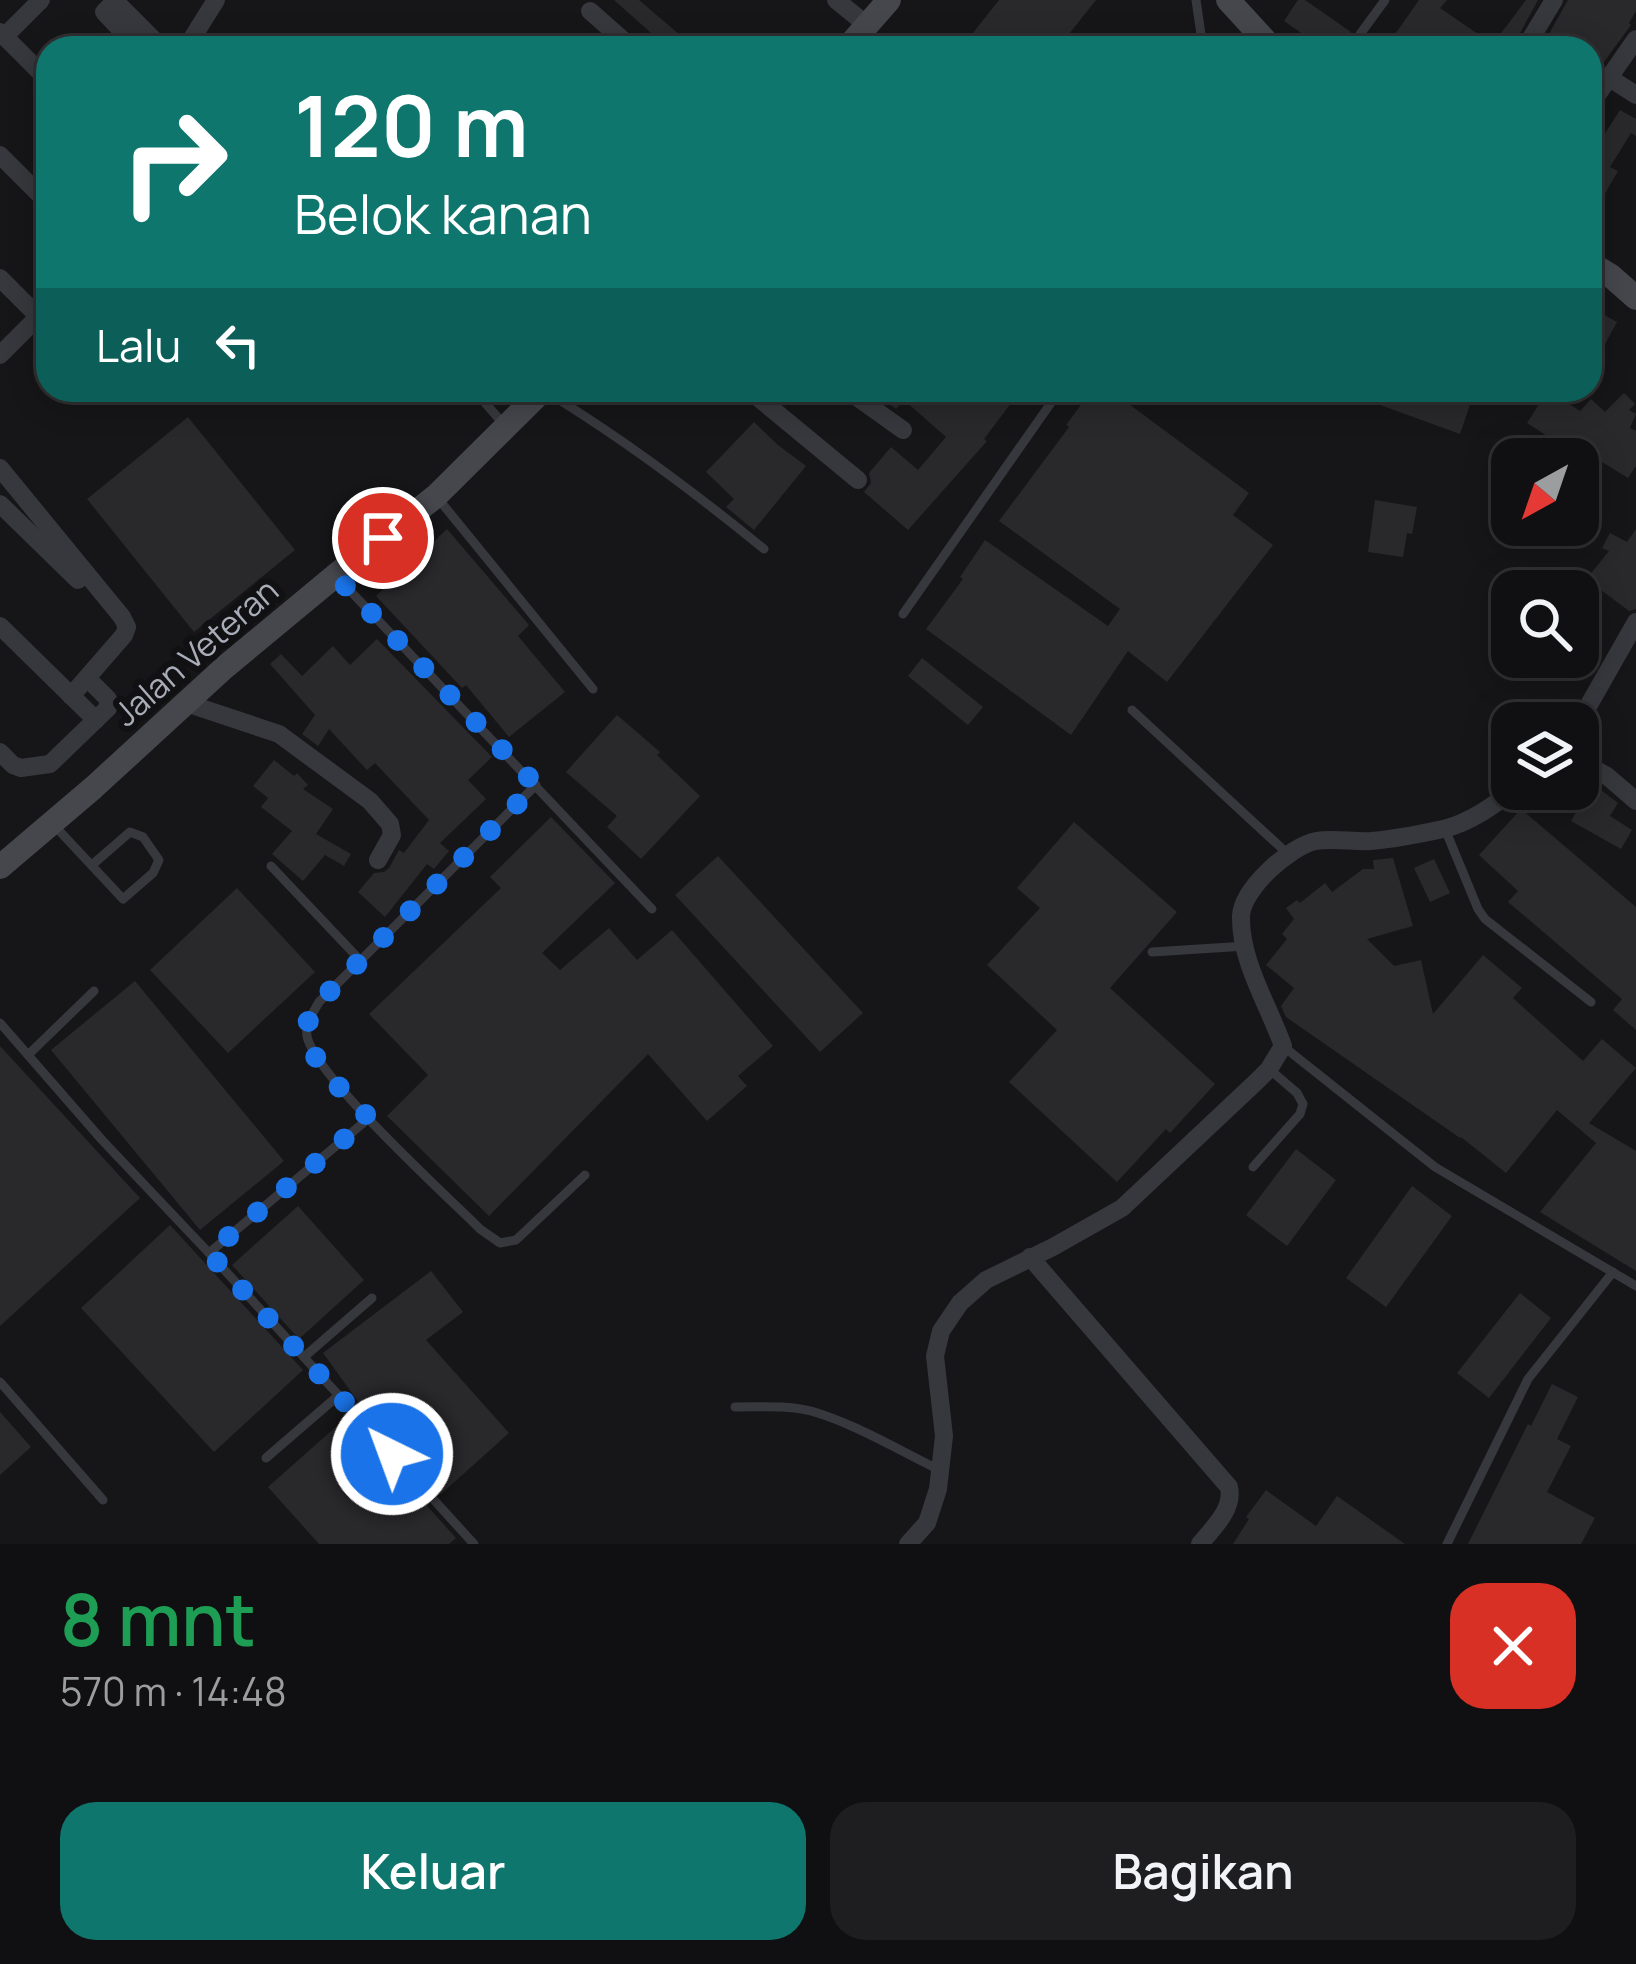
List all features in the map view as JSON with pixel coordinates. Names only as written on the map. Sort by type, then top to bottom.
[{"type":"main road","points":[[858,36],[889,0]]},
{"type":"main road","points":[[1228,0],[1262,36]]},
{"type":"main road","points":[[1602,270],[1636,298]]},
{"type":"main road","name":"Jalan Veteran","points":[[0,867],[335,575],[436,496],[531,402]]},
{"type":"street","points":[[36,68],[2,34],[41,0]]},
{"type":"street","points":[[194,36],[216,0]]},
{"type":"street","points":[[836,0],[868,26]]},
{"type":"street","points":[[1532,36],[1555,0]]},
{"type":"street","points":[[127,36],[104,12],[115,1],[150,36]]},
{"type":"street","points":[[590,11],[618,36]]},
{"type":"street","points":[[1602,90],[1636,39]]},
{"type":"street","points":[[1611,79],[1636,95]]},
{"type":"street","points":[[0,155],[36,191]]},
{"type":"street","points":[[0,278],[36,306]]},
{"type":"street","points":[[0,356],[36,319]]},
{"type":"street","points":[[764,402],[858,480]]},
{"type":"street","points":[[864,402],[903,430]]},
{"type":"street","points":[[0,468],[127,627],[71,696]]},
{"type":"street","points":[[0,504],[127,627]]},
{"type":"street","points":[[1591,702],[1636,622]]},
{"type":"street","points":[[0,626],[96,720]]},
{"type":"street","points":[[6,758],[21,768],[50,764],[96,720],[108,708],[108,699],[87,678]]},
{"type":"street","points":[[186,703],[279,734],[370,801],[390,824],[392,836],[378,860]]},
{"type":"street","points":[[1599,772],[1636,801]]},
{"type":"street","points":[[908,1544],[927,1523],[938,1489],[944,1436],[935,1356],[941,1331],[960,1303],[986,1280],[1122,1208],[1269,1069],[1282,1046],[1252,973],[1241,920],[1246,896],[1289,854],[1312,841],[1369,841],[1445,829],[1491,805]]},
{"type":"street","points":[[1030,1257],[1228,1487],[1228,1508],[1201,1544]]},
{"type":"lane","points":[[1196,0],[1201,36]]},
{"type":"lane","points":[[1359,36],[1385,0]]},
{"type":"lane","points":[[485,402],[507,427]]},
{"type":"lane","points":[[561,402],[692,490],[764,549]]},
{"type":"lane","points":[[903,614],[1052,402]]},
{"type":"lane","points":[[436,496],[593,688]]},
{"type":"lane","points":[[335,575],[652,908]]},
{"type":"lane","points":[[1132,710],[1289,854]]},
{"type":"lane","points":[[536,785],[319,1002],[306,1032],[322,1067],[480,1229],[500,1243],[516,1240],[585,1175]]},
{"type":"lane","points":[[52,823],[92,865],[126,900],[153,873],[159,860],[143,837],[130,832],[92,865]]},
{"type":"lane","points":[[1445,829],[1485,919],[1591,1002]]},
{"type":"lane","points":[[271,866],[360,960]]},
{"type":"lane","points":[[1152,952],[1246,946]]},
{"type":"lane","points":[[28,1055],[94,991]]},
{"type":"lane","points":[[0,1024],[471,1543]]},
{"type":"lane","points":[[1282,1046],[1435,1166],[1636,1286]]},
{"type":"lane","points":[[1253,1167],[1300,1114],[1303,1104],[1269,1069]]},
{"type":"lane","points":[[209,1253],[369,1118]]},
{"type":"lane","points":[[1448,1544],[1528,1379],[1613,1272]]},
{"type":"lane","points":[[304,1357],[372,1298]]},
{"type":"lane","points":[[0,1382],[103,1500]]},
{"type":"lane","points":[[266,1458],[339,1395]]},
{"type":"lane","points":[[735,1407],[808,1410],[940,1470]]},
{"type":"building","points":[[614,0],[639,0],[681,36],[654,36]]},
{"type":"building","points":[[999,0],[1096,0],[1068,36],[970,36]]},
{"type":"building","points":[[1298,0],[1305,0],[1351,32],[1348,36],[1306,36],[1284,21]]},
{"type":"building","points":[[1419,0],[1447,0],[1440,8],[1478,34],[1477,36],[1394,36]]},
{"type":"building","points":[[1526,0],[1538,0],[1518,36],[1499,36]]},
{"type":"building","points":[[1568,0],[1636,0],[1631,25],[1602,65],[1602,36],[1548,36]]},
{"type":"building","points":[[1620,110],[1636,119],[1636,136],[1631,133],[1610,167],[1618,171],[1602,199],[1602,138]]},
{"type":"building","points":[[1602,314],[1617,322],[1602,350]]},
{"type":"building","points":[[1624,393],[1635,404],[1629,410],[1636,414],[1630,428],[1636,431],[1636,466],[1628,478],[1599,460],[1599,438],[1550,438],[1527,423],[1540,402],[1566,402],[1580,411],[1594,402],[1605,412]]},
{"type":"building","points":[[906,402],[1012,402],[984,439],[987,441],[908,530],[864,492],[871,483],[869,473],[891,447],[918,470],[946,437]]},
{"type":"building","points":[[1083,402],[1126,402],[1249,493],[1233,515],[1273,545],[1167,682],[1128,651],[1071,735],[926,629],[985,540],[1108,626],[1120,609],[999,521],[1069,427]]},
{"type":"building","points":[[1372,402],[1471,402],[1460,434]]},
{"type":"building","points":[[188,417],[295,550],[194,632],[87,499]]},
{"type":"building","points":[[754,422],[806,466],[754,530],[726,507],[734,499],[706,472]]},
{"type":"building","points":[[1375,500],[1417,507],[1403,557],[1368,552]]},
{"type":"building","points":[[447,529],[529,625],[518,636],[565,692],[509,737],[466,685],[462,688],[376,596]]},
{"type":"building","points":[[1636,529],[1636,609],[1629,611],[1601,590],[1599,593],[1599,570],[1594,570],[1609,551],[1602,548],[1610,533],[1627,542]]},
{"type":"building","points":[[377,639],[492,757],[468,780],[486,799],[440,843],[449,851],[434,869],[427,864],[385,917],[358,892],[374,873],[389,868],[399,850],[404,853],[429,820],[375,763],[367,770],[329,729],[318,746],[302,734],[315,715],[270,664],[281,654],[302,676],[333,646],[350,665]]},
{"type":"building","points":[[922,658],[983,707],[968,725],[908,676]]},
{"type":"building","points":[[617,715],[700,796],[641,859],[607,827],[617,816],[566,772]]},
{"type":"building","points":[[274,760],[294,776],[297,773],[308,785],[303,789],[333,809],[316,834],[351,854],[344,866],[325,855],[303,881],[272,854],[292,831],[261,807],[268,798],[253,786]]},
{"type":"building","points":[[1599,789],[1618,803],[1610,816],[1632,830],[1621,849],[1571,821],[1578,810],[1599,810]]},
{"type":"building","points":[[1522,810],[1636,907],[1636,1030],[1613,1010],[1622,999],[1508,902],[1518,891],[1479,855]]},
{"type":"building","points":[[551,817],[615,883],[542,953],[560,970],[609,928],[637,960],[672,930],[773,1046],[738,1076],[747,1086],[707,1121],[648,1054],[489,1216],[387,1116],[428,1075],[369,1014],[501,888],[490,877]]},
{"type":"building","points":[[1074,822],[1177,912],[1110,988],[1215,1084],[1117,1182],[1009,1082],[1057,1030],[987,965],[1040,908],[1017,888]]},
{"type":"building","points":[[718,856],[863,1013],[820,1052],[675,895]]},
{"type":"building","points":[[1393,858],[1413,926],[1367,939],[1394,966],[1421,960],[1433,1014],[1483,955],[1522,988],[1513,998],[1583,1061],[1602,1039],[1636,1068],[1589,1123],[1636,1151],[1636,1271],[1540,1212],[1596,1143],[1557,1110],[1506,1173],[1286,1017],[1281,1006],[1294,988],[1266,965],[1287,939],[1282,934],[1294,919],[1286,908],[1325,883],[1332,892],[1363,869],[1374,869],[1373,860]]},
{"type":"building","points":[[1434,859],[1450,893],[1430,902],[1414,868]]},
{"type":"building","points":[[237,888],[315,972],[228,1053],[150,970]]},
{"type":"building","points":[[135,981],[284,1161],[200,1230],[51,1050]]},
{"type":"building","points":[[0,1046],[140,1198],[0,1326]]},
{"type":"building","points":[[1296,1149],[1336,1180],[1287,1246],[1246,1215]]},
{"type":"building","points":[[1412,1186],[1452,1216],[1386,1307],[1346,1278]]},
{"type":"building","points":[[298,1206],[364,1280],[299,1339],[232,1265]]},
{"type":"building","points":[[170,1225],[303,1370],[214,1452],[81,1308]]},
{"type":"building","points":[[431,1271],[463,1312],[426,1340],[509,1433],[441,1494],[365,1411],[323,1353]]},
{"type":"building","points":[[1520,1293],[1551,1318],[1489,1398],[1457,1373]]},
{"type":"building","points":[[1552,1384],[1578,1397],[1557,1439],[1571,1446],[1547,1492],[1595,1518],[1581,1544],[1468,1544],[1528,1424],[1531,1426]]},
{"type":"building","points":[[0,1412],[31,1447],[0,1475]]},
{"type":"building","points":[[347,1417],[456,1538],[449,1544],[319,1544],[268,1487]]},
{"type":"building","points":[[1266,1490],[1316,1526],[1337,1496],[1405,1544],[1233,1544]]},
{"type":"route","points":[[383,538],[335,575],[536,785],[319,1002],[309,1019],[306,1032],[322,1067],[369,1118],[209,1253],[392,1454]]}]
